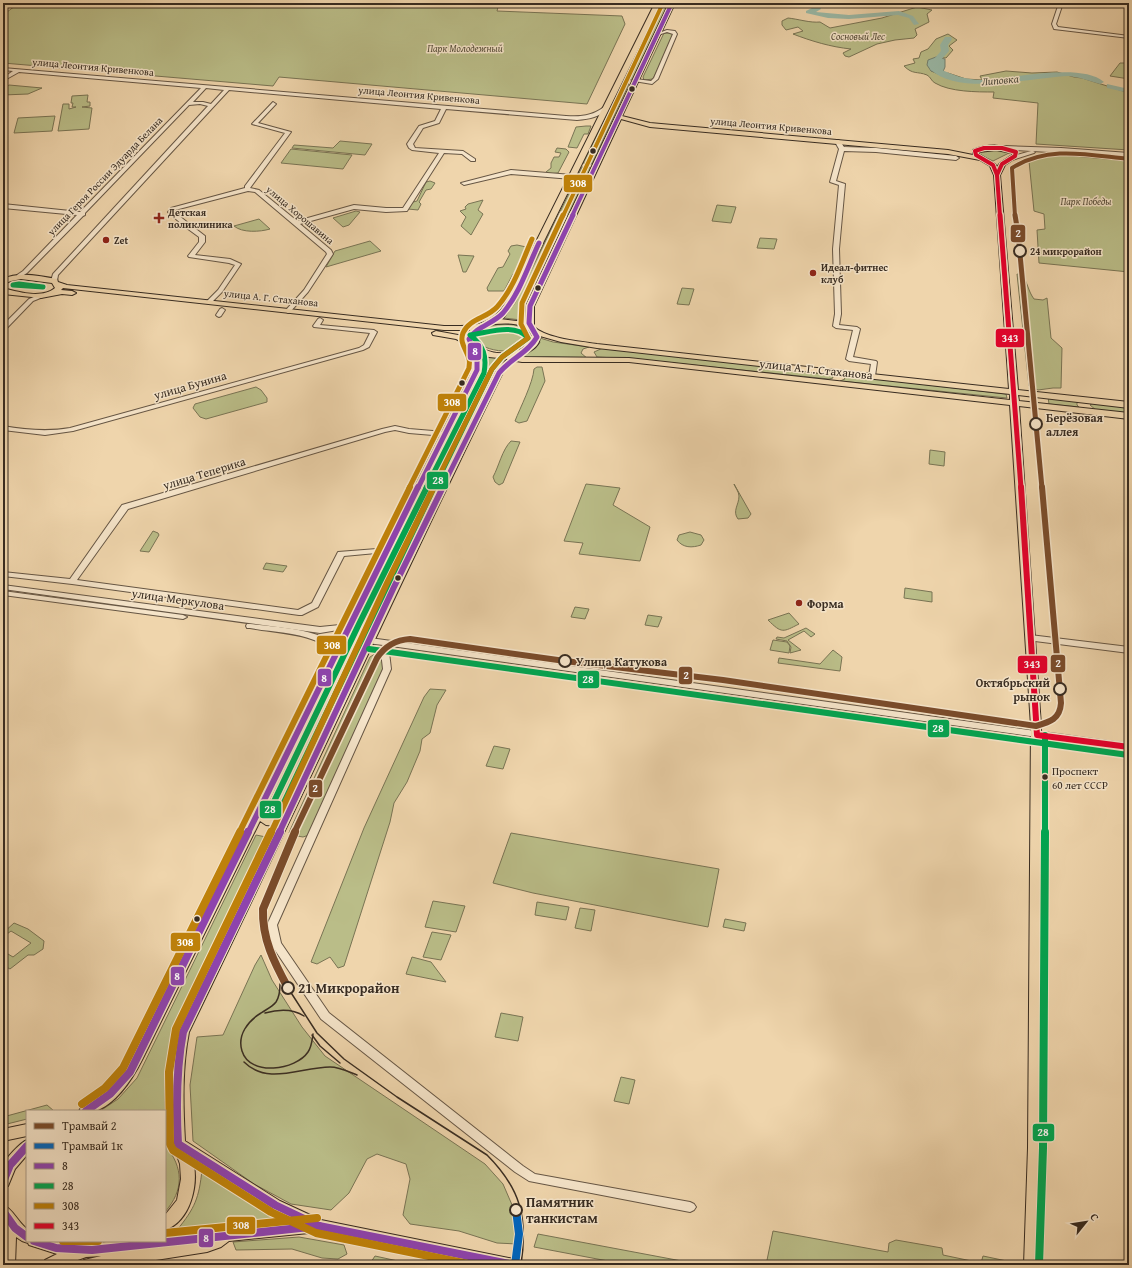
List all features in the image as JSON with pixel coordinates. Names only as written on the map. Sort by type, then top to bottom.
[{"type":"main road","points":[[88,1110],[107,1097],[121,1084],[130,1072],[260,812],[387,550],[477,370],[478,359],[469,339],[471,334],[501,316],[505,310],[658,3]]},
{"type":"main road","points":[[166,1223],[175,1215],[184,1200],[187,1188],[186,1162],[178,1144],[176,1105],[177,1066],[184,1032],[499,373],[535,342],[537,337],[528,318],[530,306],[672,3]]},
{"type":"main road","points":[[619,82],[635,82]]},
{"type":"main road","points":[[619,117],[650,125]]},
{"type":"main road","points":[[612,132],[624,126],[650,125]]},
{"type":"main road","name":"улица Леонтия Кривенкова","points":[[650,125],[960,153],[996,163],[1010,159]]},
{"type":"main road","name":"улица Леонтия Кривенкова","points":[[890,147],[1005,148]]},
{"type":"main road","points":[[984,148],[977,149],[974,152],[976,155],[993,165],[997,175],[1015,404],[1037,735],[1035,1148],[1031,1265]]},
{"type":"main road","points":[[997,175],[1002,164],[1016,154],[1016,152],[1005,148]]},
{"type":"main road","points":[[580,162],[586,165],[597,164]]},
{"type":"main road","name":"улица А. Г. Стаханова","points":[[5,279],[19,276],[56,282],[66,287],[444,328],[469,328],[510,322],[560,340],[597,346],[1129,405]]},
{"type":"main road","points":[[51,294],[59,288],[56,282]]},
{"type":"main road","name":"улица А. Г. Стаханова","points":[[4,293],[41,296],[62,292],[221,312],[320,320],[443,334],[458,337],[491,354],[516,358],[629,360],[1129,416]]},
{"type":"main road","points":[[595,360],[591,352],[597,346]]},
{"type":"main road","points":[[501,355],[516,358]]},
{"type":"main road","points":[[830,383],[836,378],[833,371]]},
{"type":"main road","points":[[1097,402],[1088,402],[1085,405],[1087,408],[1097,413]]},
{"type":"main road","points":[[406,514],[416,511],[421,512],[428,519]]},
{"type":"main road","points":[[260,812],[262,818],[268,822],[276,823],[285,820]]},
{"type":"main road","points":[[3,1135],[26,1130]]},
{"type":"main road","points":[[166,1136],[274,1205],[319,1226],[514,1265]]},
{"type":"main road","points":[[3,1182],[10,1165],[26,1147]]},
{"type":"main road","points":[[3,1213],[15,1228],[26,1236]]},
{"type":"main road","points":[[3,1213],[9,1235],[8,1265]]},
{"type":"main road","points":[[166,1240],[226,1236],[319,1226]]},
{"type":"main road","points":[[89,1265],[206,1246],[226,1236]]},
{"type":"main road","points":[[36,1242],[58,1248],[98,1250]]},
{"type":"main road","points":[[50,1265],[64,1258],[131,1243],[145,1242]]},
{"type":"street","points":[[1061,3],[1054,24],[1056,28],[1129,37]]},
{"type":"street","points":[[661,27],[665,30],[673,32]]},
{"type":"street","points":[[658,34],[673,32]]},
{"type":"street","points":[[635,82],[652,83],[656,78],[675,34],[673,32]]},
{"type":"street","name":"улица Леонтия Кривенкова","points":[[3,69],[566,118],[593,116],[606,108]]},
{"type":"street","points":[[3,80],[19,70]]},
{"type":"street","name":"улица Героя России Эдуарда Белана","points":[[19,276],[25,272],[82,214],[204,87]]},
{"type":"street","points":[[56,282],[55,275],[227,89]]},
{"type":"street","points":[[188,104],[197,102],[207,103],[212,106]]},
{"type":"street","name":"улица Хорошавина","points":[[273,104],[255,124],[288,132],[247,186],[248,189],[256,191],[329,251],[330,254],[306,291],[288,311]]},
{"type":"street","points":[[444,108],[437,122],[421,127],[410,144],[414,149],[463,153],[473,160]]},
{"type":"street","points":[[566,118],[598,124]]},
{"type":"street","points":[[838,142],[842,149],[833,182],[842,184],[837,242],[838,314],[836,326],[857,329],[849,359],[874,362],[872,376]]},
{"type":"street","points":[[1005,148],[1129,155]]},
{"type":"street","points":[[842,149],[876,150],[956,158]]},
{"type":"street","points":[[1010,159],[1030,152],[1061,150]]},
{"type":"street","points":[[296,223],[354,207],[405,210],[442,152]]},
{"type":"street","points":[[464,183],[511,172],[572,177]]},
{"type":"street","points":[[209,302],[220,291],[238,264],[230,261],[191,256],[202,242],[202,236],[171,212],[172,209],[248,189]]},
{"type":"street","points":[[3,206],[82,214]]},
{"type":"street","points":[[3,329],[31,300],[41,296]]},
{"type":"street","name":"улица Бунина","points":[[3,428],[45,434],[71,430],[361,349],[367,346],[374,332],[316,326],[320,320]]},
{"type":"street","name":"улица Теперика","points":[[72,582],[125,507],[384,430],[395,428],[409,431],[445,434]]},
{"type":"street","points":[[3,574],[299,612],[315,606],[341,554],[387,550]]},
{"type":"street","name":"улица Меркулова","points":[[3,587],[320,630],[350,626]]},
{"type":"street","name":"улица Меркулова","points":[[3,593],[309,635],[328,642],[339,650]]},
{"type":"street","points":[[153,607],[162,594]]},
{"type":"street","points":[[1030,638],[1129,650]]},
{"type":"street","points":[[370,641],[1129,747]]},
{"type":"street","points":[[388,644],[385,652],[387,670],[272,925],[276,944],[325,1016],[406,1082],[519,1169],[533,1178],[690,1207]]},
{"type":"green space","name":"Парк Молодежный","points":[[19,3],[499,3],[497,11],[622,16],[625,24],[587,104],[279,77],[273,86],[3,63],[3,15]]},
{"type":"green space","points":[[662,3],[669,3],[632,80],[624,79]]},
{"type":"green space","name":"Сосновый Лес","points":[[917,7],[932,10],[927,14],[929,22],[915,29],[917,35],[914,38],[877,44],[849,57],[845,56],[843,53],[851,49],[807,39],[793,34],[803,31],[798,27],[786,30],[782,25],[782,21],[788,18],[820,22],[830,28],[882,18]]},
{"type":"green space","points":[[664,33],[672,33],[674,35],[653,79],[644,80],[643,77]]},
{"type":"green space","points":[[948,34],[957,40],[949,46],[953,50],[946,58],[936,57],[931,71],[943,76],[948,73],[966,79],[982,80],[980,76],[1006,71],[1032,73],[1057,72],[1082,78],[1129,93],[1129,150],[1036,144],[1038,103],[993,98],[994,92],[964,91],[948,88],[935,83],[927,75],[913,72],[904,66],[915,63],[913,59],[919,58],[921,52],[928,49],[936,39]]},
{"type":"green space","points":[[1120,63],[1129,63],[1129,79],[1110,76]]},
{"type":"green space","points":[[622,83],[629,84],[592,164],[583,163]]},
{"type":"green space","points":[[9,85],[42,88],[28,94],[3,95],[3,89]]},
{"type":"green space","points":[[88,95],[87,102],[90,102],[90,106],[82,107],[92,108],[89,129],[58,131],[63,104],[69,104],[69,109],[76,107],[72,107],[72,96]]},
{"type":"green space","points":[[55,116],[52,131],[14,133],[18,118]]},
{"type":"green space","points":[[591,126],[588,134],[584,134],[577,148],[568,147],[576,127]]},
{"type":"green space","points":[[340,141],[372,144],[365,155],[292,148],[294,145],[333,148]]},
{"type":"green space","points":[[557,148],[566,149],[569,152],[558,173],[548,174],[546,172],[551,168],[551,163],[554,157],[559,157],[561,153],[555,152]]},
{"type":"green space","points":[[291,149],[352,155],[343,169],[281,163]]},
{"type":"green space","points":[[980,150],[1006,150],[1011,152],[993,161],[976,153]]},
{"type":"green space","name":"Парк Победы","points":[[1062,155],[1129,161],[1129,272],[1039,263],[1037,230],[1045,229],[1044,214],[1034,211],[1029,161],[1040,157]]},
{"type":"green space","points":[[582,167],[591,168],[520,315],[521,320],[504,318],[515,303]]},
{"type":"green space","points":[[430,181],[435,183],[431,189],[426,190],[419,202],[421,204],[418,210],[408,209],[413,202],[417,201],[426,182]]},
{"type":"green space","points":[[483,200],[478,210],[483,214],[471,235],[461,226],[466,217],[460,211],[466,209],[465,207],[468,204]]},
{"type":"green space","points":[[717,205],[736,207],[731,223],[712,221]]},
{"type":"green space","points":[[356,211],[360,212],[349,225],[343,227],[333,218]]},
{"type":"green space","points":[[259,219],[270,229],[251,231],[242,230],[234,226]]},
{"type":"green space","points":[[760,238],[777,239],[774,249],[757,248]]},
{"type":"green space","points":[[370,241],[381,251],[326,267],[335,251]]},
{"type":"green space","points":[[517,245],[531,248],[517,272],[513,274],[504,291],[488,291],[487,288],[498,268],[503,267],[510,254],[508,251],[511,246]]},
{"type":"green space","points":[[458,255],[474,256],[466,272],[463,272]]},
{"type":"green space","points":[[1017,274],[1022,275],[1034,299],[1043,300],[1047,298],[1051,338],[1062,348],[1061,388],[1038,390],[1029,386]]},
{"type":"green space","points":[[682,288],[694,289],[689,305],[677,304]]},
{"type":"green space","points":[[500,324],[517,325],[525,329],[531,335],[529,342],[524,347],[517,350],[498,351],[489,349],[476,341],[477,334],[486,327]]},
{"type":"green space","points":[[540,338],[553,342],[589,347],[583,349],[581,353],[588,359],[517,358],[539,344],[540,342],[538,341]]},
{"type":"green space","points":[[603,348],[829,373],[833,378],[829,379],[635,359],[597,357],[594,352]]},
{"type":"green space","points":[[487,355],[506,360],[501,362],[498,366],[427,510],[423,508],[415,508],[486,365]]},
{"type":"green space","points":[[537,367],[542,367],[545,381],[527,421],[519,423],[515,421],[529,388],[534,369]]},
{"type":"green space","points":[[842,375],[1006,394],[1007,398],[840,381],[845,379]]},
{"type":"green space","points":[[256,387],[261,390],[267,398],[267,402],[206,419],[200,417],[193,408],[195,404]]},
{"type":"green space","points":[[1048,397],[1077,401],[1077,405],[1079,407],[1049,404]]},
{"type":"green space","points":[[1093,403],[1129,406],[1129,413],[1096,410],[1090,405]]},
{"type":"green space","points":[[511,441],[520,442],[503,483],[499,485],[495,482],[493,477],[503,453]]},
{"type":"green space","points":[[930,450],[945,452],[944,466],[929,464]]},
{"type":"green space","points":[[586,484],[620,488],[613,505],[650,527],[640,561],[579,554],[583,543],[564,541]]},
{"type":"green space","points":[[734,484],[751,514],[748,518],[738,519],[736,516],[739,496]]},
{"type":"green space","points":[[416,515],[423,519],[280,816],[267,813],[411,516]]},
{"type":"green space","points":[[153,531],[159,535],[149,552],[140,551]]},
{"type":"green space","points":[[690,532],[701,535],[704,540],[701,545],[688,547],[679,543],[677,540],[679,535]]},
{"type":"green space","points":[[266,563],[287,566],[283,572],[263,569]]},
{"type":"green space","points":[[905,588],[932,592],[932,602],[904,598]]},
{"type":"green space","points":[[575,607],[589,609],[585,619],[571,617]]},
{"type":"green space","points":[[789,613],[799,624],[786,630],[776,628],[768,620]]},
{"type":"green space","points":[[648,615],[662,617],[658,627],[645,625]]},
{"type":"green space","points":[[806,628],[815,634],[811,637],[804,631],[788,640],[801,650],[790,653],[791,647],[787,641],[776,639],[777,637],[784,638]]},
{"type":"green space","points":[[773,640],[787,642],[790,646],[789,653],[770,650]]},
{"type":"green space","points":[[833,650],[842,657],[840,671],[778,663],[779,658],[820,664]]},
{"type":"green space","points":[[378,652],[384,654],[383,672],[309,835],[303,837],[291,835],[289,833],[291,828],[370,657]]},
{"type":"green space","points":[[430,689],[446,690],[437,705],[430,733],[422,739],[420,751],[407,782],[394,803],[390,822],[344,966],[338,968],[330,957],[317,964],[311,962],[364,828],[424,697]]},
{"type":"green space","points":[[494,746],[510,749],[503,769],[486,766]]},
{"type":"green space","points":[[511,833],[719,869],[708,927],[533,893],[493,883]]},
{"type":"green space","points":[[256,835],[271,838],[177,1027],[167,1069],[165,1110],[102,1110],[118,1099],[137,1078]]},
{"type":"green space","points":[[433,901],[465,906],[456,932],[425,927]]},
{"type":"green space","points":[[537,902],[569,907],[566,920],[535,915]]},
{"type":"green space","points":[[580,908],[595,910],[591,931],[575,928]]},
{"type":"green space","points":[[725,919],[746,923],[744,931],[723,927]]},
{"type":"green space","points":[[14,923],[28,929],[44,941],[43,949],[34,955],[28,955],[10,969],[3,965],[3,951],[13,957],[31,943],[11,931],[3,937],[3,933]]},
{"type":"green space","points":[[432,932],[451,935],[441,960],[423,957]]},
{"type":"green space","points":[[261,955],[272,980],[302,1027],[325,1056],[485,1164],[503,1184],[522,1228],[517,1244],[497,1243],[459,1231],[410,1224],[403,1215],[410,1179],[406,1164],[377,1154],[367,1159],[349,1193],[331,1210],[291,1204],[254,1184],[193,1141],[190,1085],[197,1037],[223,1035]]},
{"type":"green space","points":[[412,957],[431,962],[446,982],[406,974]]},
{"type":"green space","points":[[501,1013],[523,1017],[518,1041],[495,1037]]},
{"type":"green space","points":[[621,1077],[635,1080],[629,1104],[614,1101]]},
{"type":"green space","points":[[47,1105],[53,1110],[29,1110]]},
{"type":"green space","points":[[26,1111],[26,1119],[3,1125],[3,1117]]},
{"type":"green space","points":[[166,1146],[176,1162],[179,1179],[176,1195],[166,1211]]},
{"type":"green space","points":[[202,1170],[260,1208],[285,1220],[241,1221],[177,1230],[192,1209],[198,1195]]},
{"type":"green space","points":[[773,1231],[888,1252],[889,1243],[896,1240],[942,1248],[943,1255],[981,1263],[983,1256],[1021,1265],[766,1265]]},
{"type":"green space","points":[[538,1234],[703,1265],[629,1265],[534,1247]]},
{"type":"green space","points":[[299,1237],[344,1245],[347,1254],[338,1259],[322,1258],[292,1249],[236,1250],[233,1242]]},
{"type":"green space","points":[[375,1256],[407,1263],[425,1265],[377,1265],[371,1262]]},
{"type":"shaded area","points":[[936,57],[945,59],[945,67],[942,74],[931,71],[927,65],[928,60]]},
{"type":"waterway","name":"Липовка","points":[[798,3],[813,4],[817,6],[818,9],[808,12],[828,16],[849,17],[899,13],[911,17],[916,24]]},
{"type":"waterway","name":"Липовка","points":[[948,39],[944,45],[945,51],[938,59],[934,69],[949,76],[981,82],[1073,74],[1100,82]]},
{"type":"waterway","name":"Липовка","points":[[1110,86],[1129,91]]},
{"type":"tram line","name":"2","points":[[288,988],[269,950],[264,930],[263,909],[289,844],[374,664],[384,649],[398,641],[410,639],[565,661],[723,680],[1036,726],[1052,721],[1059,714],[1061,709],[1060,687],[1018,233],[1015,219],[1012,168],[1024,160],[1053,153],[1084,154],[1129,159]]},
{"type":"tram line","points":[[280,984],[280,991],[276,1002],[271,1007],[256,1016],[248,1024],[242,1034],[242,1051],[247,1059],[254,1065],[274,1068],[294,1063],[308,1052],[313,1036]]},
{"type":"tram line","points":[[288,988],[317,1033],[344,1059],[397,1097],[487,1155],[499,1168],[515,1192],[519,1205],[523,1233],[521,1265]]},
{"type":"tram line","points":[[265,1013],[290,1010],[304,1016]]},
{"type":"tram line","points":[[313,1036],[320,1046],[340,1063]]},
{"type":"tram line","points":[[244,1062],[253,1069],[263,1073],[285,1074],[334,1067],[357,1075]]},
{"type":"tram line","name":"1к","points":[[515,1265],[519,1234],[516,1210]]},
{"type":"transit line","name":"308","points":[[473,1265],[316,1233],[271,1212],[173,1150],[170,1144],[168,1086],[170,1057],[176,1029],[270,835],[387,583],[492,369],[502,357],[528,338],[521,324],[522,303],[663,3]]},
{"type":"transit line","name":"8","points":[[514,1265],[319,1226],[275,1205],[178,1144],[177,1074],[180,1046],[183,1032],[277,838],[394,587],[499,373],[508,363],[529,348],[537,337],[529,323],[530,306],[672,3]]},
{"type":"transit line","name":"343","points":[[984,148],[1002,148],[1016,152],[1015,156],[1002,164],[997,175],[993,165],[976,155],[975,151],[984,148]]},
{"type":"transit line","name":"343","points":[[997,175],[1015,404],[1037,735],[1129,747]]},
{"type":"transit line","name":"308","points":[[82,1104],[105,1088],[123,1068],[469,368],[469,359],[461,340],[463,333],[470,324],[486,316],[502,301],[512,284],[532,239]]},
{"type":"transit line","name":"8","points":[[87,1110],[110,1094],[130,1072],[477,370],[477,357],[469,339],[480,327],[499,317],[509,305],[519,288],[539,243]]},
{"type":"transit line","name":"28","points":[[19,284],[43,287],[13,285],[19,284]]},
{"type":"transit line","name":"28","points":[[512,329],[524,333],[528,338],[502,357],[492,369],[387,584],[279,813],[271,814],[269,812],[359,624],[484,373],[486,356],[483,347],[470,335],[512,329]]},
{"type":"transit line","name":"28","points":[[369,649],[1128,755]]},
{"type":"transit line","name":"28","points":[[1039,1265],[1043,1148],[1045,735]]},
{"type":"transit line","name":"8","points":[[3,1182],[10,1165],[26,1147]]},
{"type":"transit line","name":"8","points":[[3,1211],[15,1228],[26,1236]]},
{"type":"transit line","name":"308","points":[[166,1233],[317,1218]]},
{"type":"transit line","name":"8","points":[[37,1242],[56,1248],[92,1250],[319,1226]]},
{"type":"place","name":"Детская поликлиника","points":[[159,218]]},
{"type":"place","name":"Zet","points":[[106,240]]},
{"type":"place","name":"24 микрорайон","points":[[1020,251]]},
{"type":"place","name":"Идеал-фитнес клуб","points":[[813,273]]},
{"type":"place","name":"Берёзовая аллея","points":[[1036,424]]},
{"type":"place","name":"Форма","points":[[799,603]]},
{"type":"place","name":"Улица Катукова","points":[[565,661]]},
{"type":"place","name":"Октябрьский рынок","points":[[1060,689]]},
{"type":"place","name":"Проспект 60 лет СССР","points":[[1045,777]]},
{"type":"place","name":"21 Микрорайон","points":[[288,988]]},
{"type":"place","name":"Памятник танкистам","points":[[516,1210]]}]
